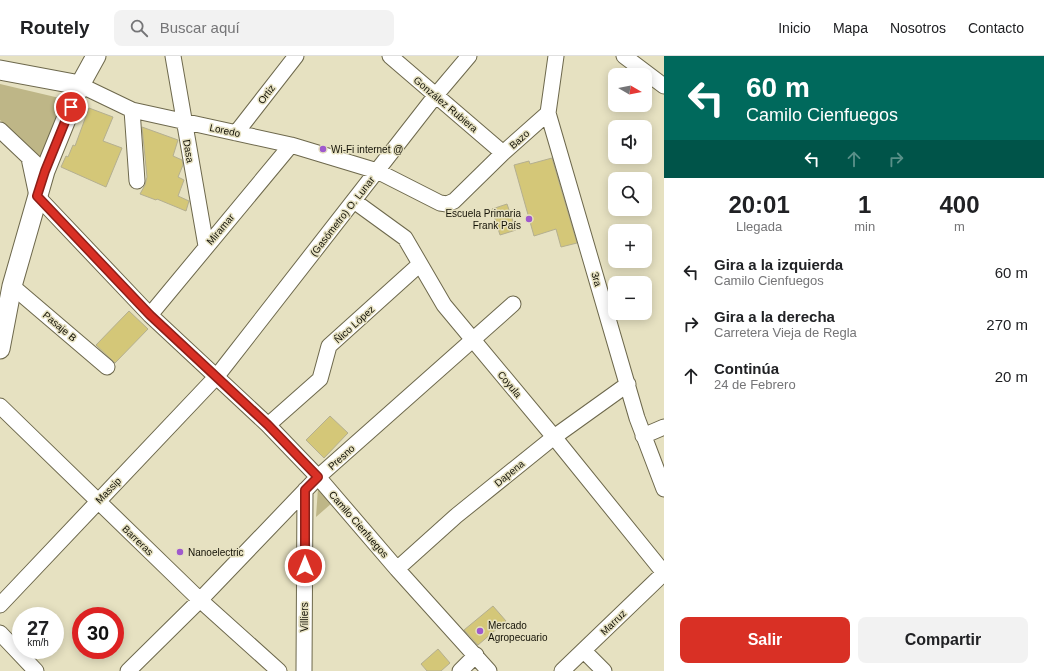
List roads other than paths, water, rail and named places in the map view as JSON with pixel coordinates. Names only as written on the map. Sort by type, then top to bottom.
[{"type":"main road","points":[[0,349],[12,286],[45,171],[80,85],[96,56]]},
{"type":"main road","name":"Loredo","points":[[0,70],[80,85]]},
{"type":"street","name":"Dasa","points":[[173,56],[206,246]]},
{"type":"street","name":"Ortiz","points":[[236,133],[296,56]]},
{"type":"street","name":"González Rubiera","points":[[390,56],[503,153]]},
{"type":"street","name":"(Gasómetro) O. Lunar","points":[[217,376],[436,95],[469,56]]},
{"type":"street","points":[[548,113],[556,56]]},
{"type":"street","points":[[624,56],[664,86]]},
{"type":"street","name":"Loredo","points":[[80,85],[132,110],[291,145],[377,171],[440,203],[447,204]]},
{"type":"street","points":[[132,110],[137,181]]},
{"type":"street","name":"Bazo","points":[[447,204],[454,201],[503,153],[548,113]]},
{"type":"street","name":"3ra","points":[[548,113],[643,436],[664,489]]},
{"type":"street","points":[[0,130],[45,171]]},
{"type":"street","name":"Miramar","points":[[150,315],[291,145]]},
{"type":"street","points":[[29,158],[37,196]]},
{"type":"street","name":"Camilo Cienfuegos","points":[[37,196],[150,315],[268,425],[318,477],[397,569],[489,671]]},
{"type":"street","name":"Coyula","points":[[354,201],[405,238],[444,305],[554,437],[664,573]]},
{"type":"street","name":"Ñico López","points":[[268,425],[320,378],[329,346],[420,264]]},
{"type":"street","name":"Pasaje B","points":[[12,286],[107,367]]},
{"type":"street","name":"Presno","points":[[128,671],[200,600],[318,477],[513,304]]},
{"type":"street","name":"Massip","points":[[0,605],[217,376]]},
{"type":"street","name":"Dapena","points":[[397,569],[456,516],[554,437],[628,384]]},
{"type":"street","name":"Barreras","points":[[0,406],[200,600],[279,671]]},
{"type":"street","points":[[643,436],[664,427]]},
{"type":"street","name":"Villiers","points":[[304,671],[305,490]]},
{"type":"street","name":"Marruz","points":[[562,671],[664,573]]},
{"type":"street","points":[[0,633],[36,671]]},
{"type":"street","points":[[584,651],[604,671]]},
{"type":"street","points":[[460,671],[476,655]]},
{"type":"place","name":"Wi-Fi internet @","points":[[323,149]]},
{"type":"place","name":"Escuela Primaria Frank País","points":[[529,219]]},
{"type":"place","name":"Nanoelectric","points":[[180,552]]},
{"type":"place","name":"Mercado Agropecuario","points":[[480,631]]}]
